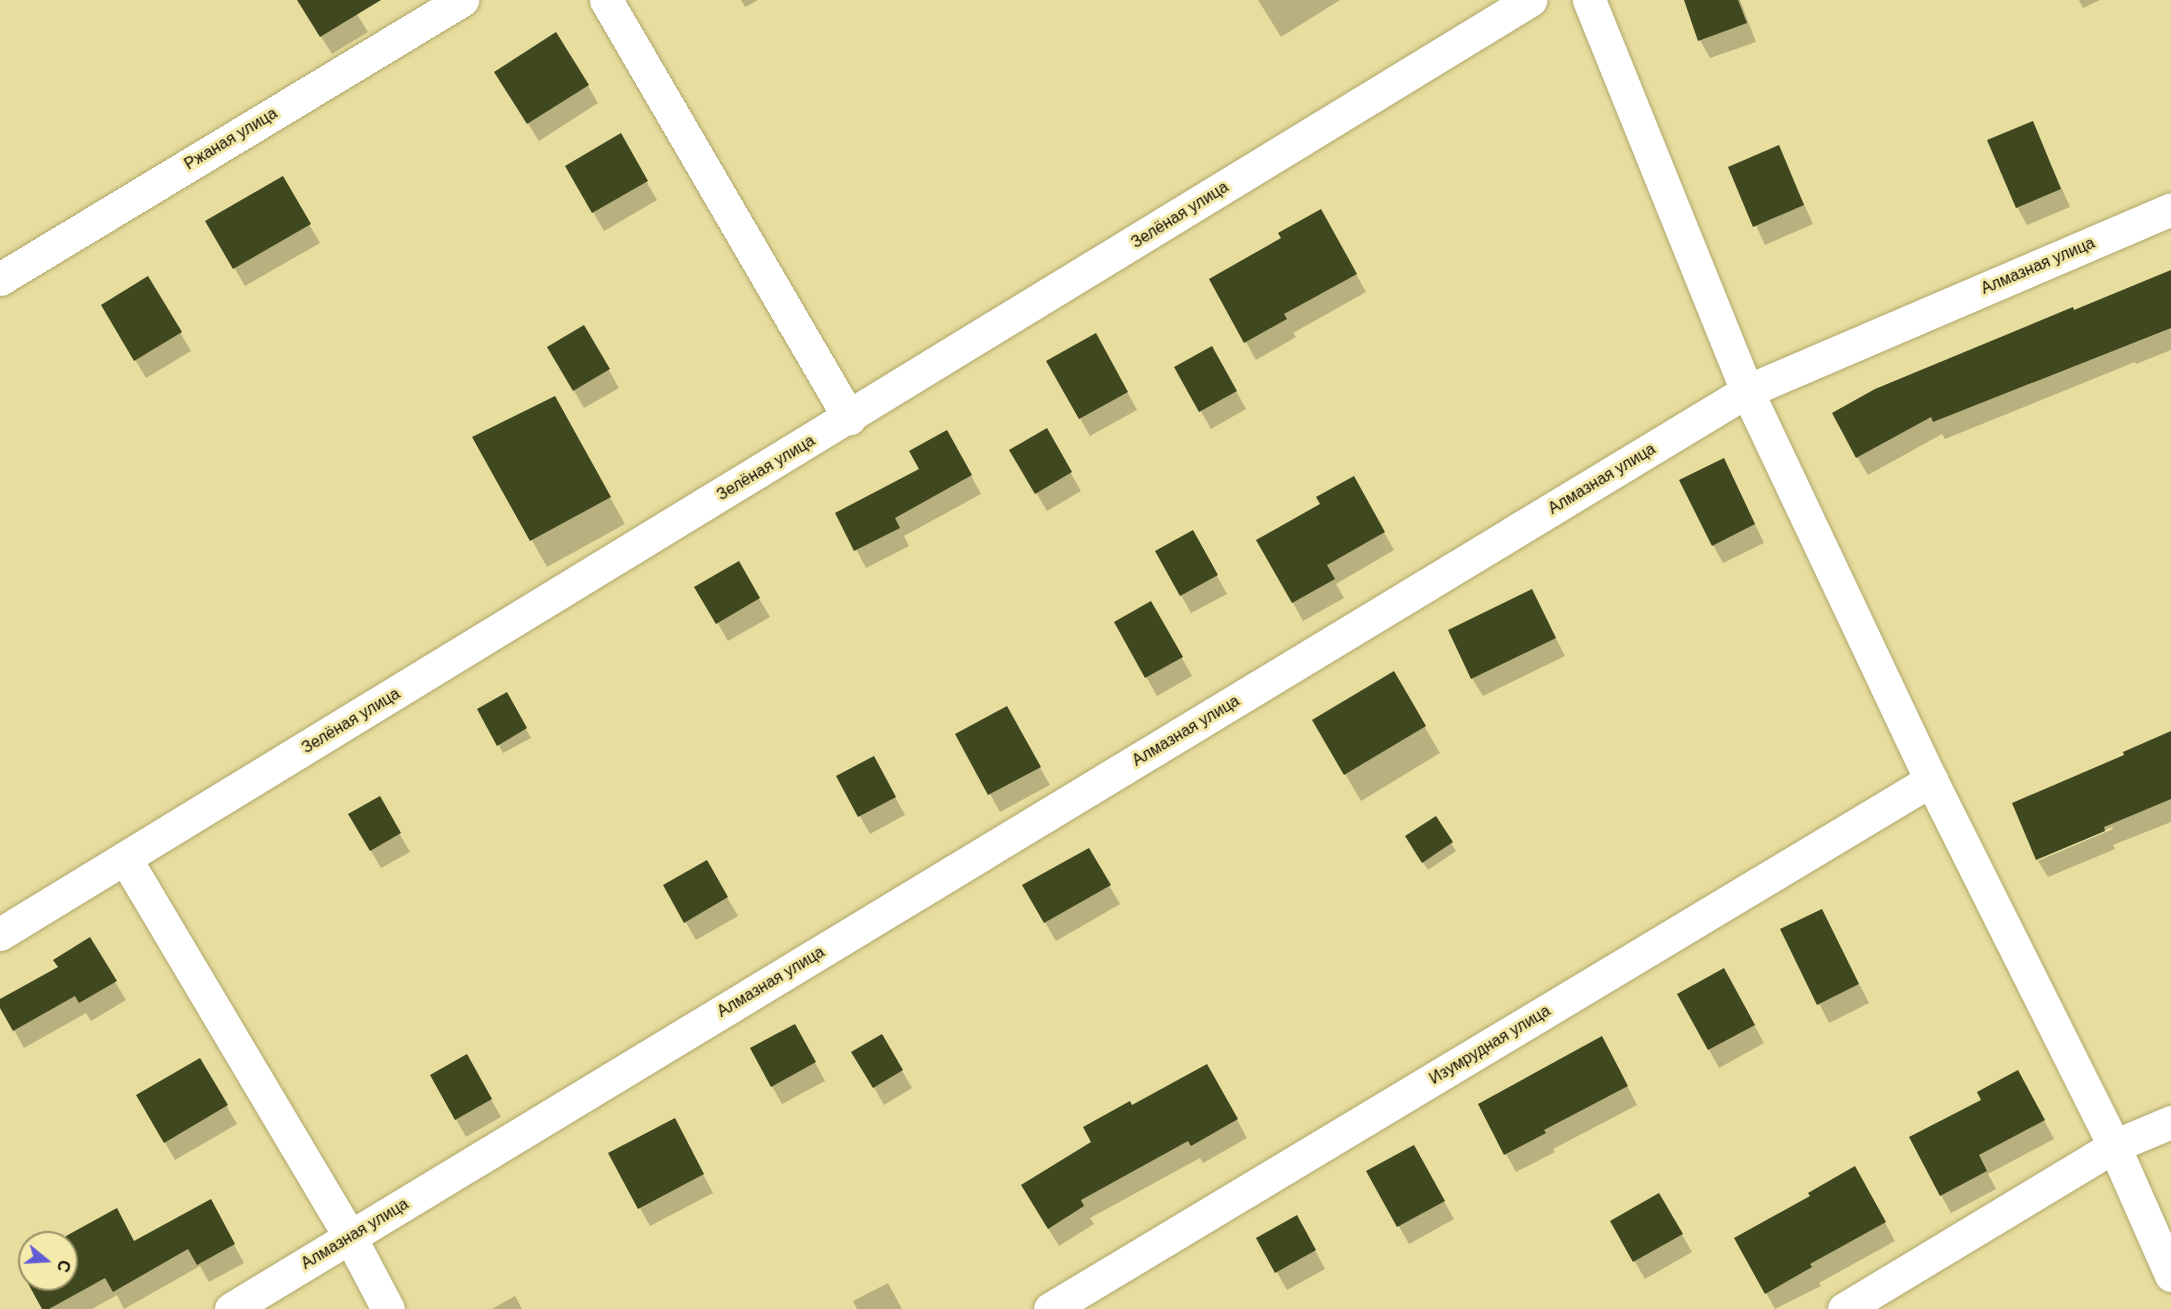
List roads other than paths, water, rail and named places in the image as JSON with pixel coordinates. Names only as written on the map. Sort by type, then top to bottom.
[{"type":"street","name":"Ржаная улица","points":[[0,279],[462,0]]},
{"type":"street","points":[[606,0],[849,418]]},
{"type":"street","name":"Зелёная улица","points":[[0,934],[849,418],[1530,0]]},
{"type":"street","points":[[1589,0],[1747,391],[1931,780],[2114,1146],[2171,1275]]},
{"type":"street","name":"Алмазная улица","points":[[231,1309],[1747,391],[2171,209]]},
{"type":"street","name":"Изумрудная улица","points":[[1050,1309],[1931,780]]},
{"type":"street","points":[[125,858],[350,1237],[388,1309]]},
{"type":"street","points":[[1844,1309],[2114,1146],[2171,1122]]}]
